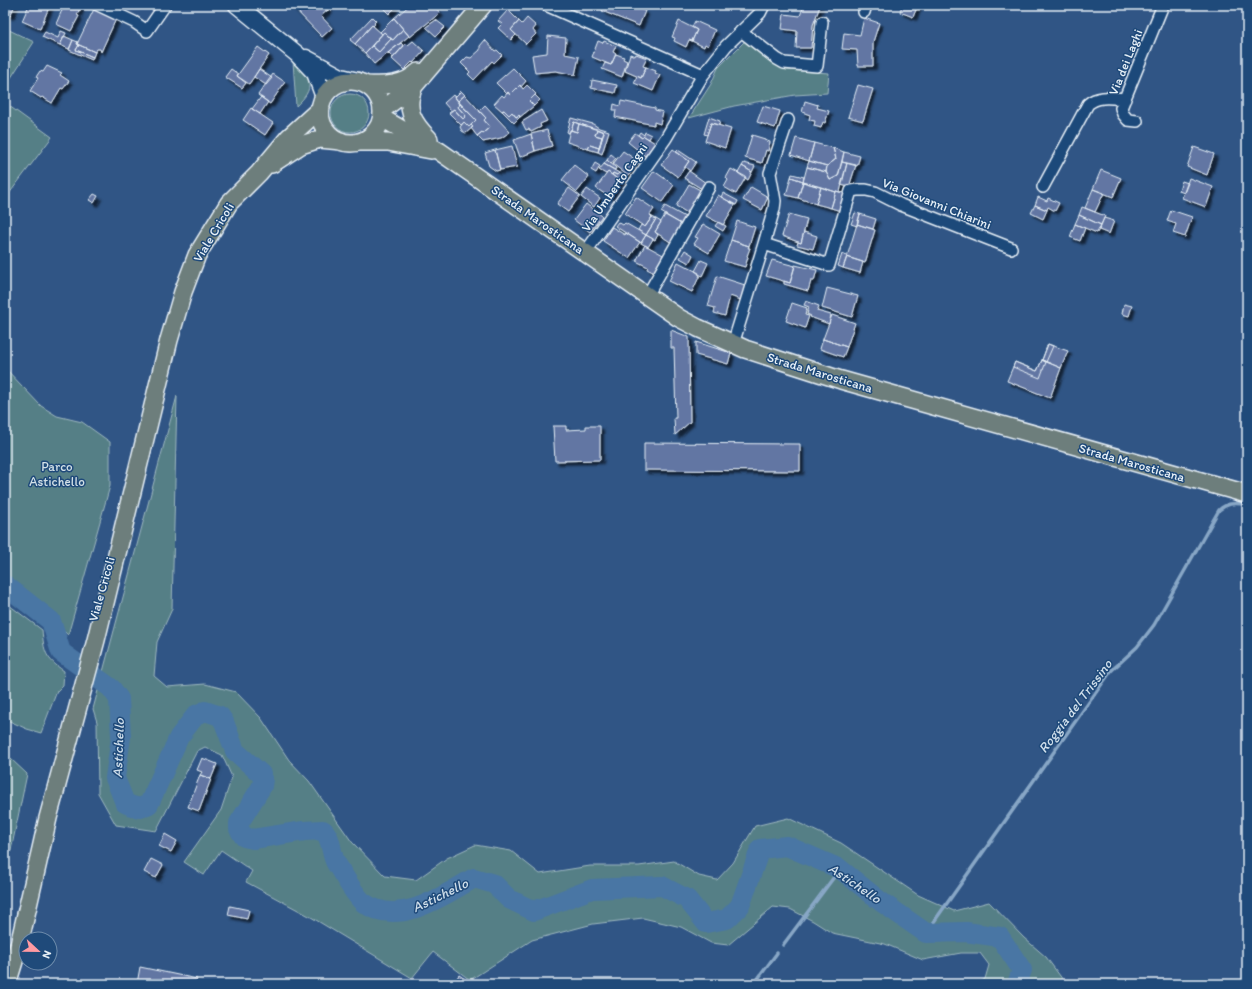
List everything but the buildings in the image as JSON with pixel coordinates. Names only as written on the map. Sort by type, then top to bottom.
[{"type":"main road","points":[[237,5],[297,54],[315,73],[322,102],[321,116],[323,124],[328,132],[334,137],[350,141],[366,139],[373,133],[378,126],[382,114],[380,100],[375,92],[363,83],[341,76],[297,54]]},
{"type":"main road","points":[[382,114],[414,86],[483,5]]},
{"type":"main road","points":[[322,102],[330,89],[338,84],[348,81],[380,86],[400,83],[408,80],[425,65],[439,56]]},
{"type":"main road","name":"Strada Marosticana","points":[[414,86],[410,102],[412,118],[439,151]]},
{"type":"main road","name":"Viale Cricoli","points":[[22,931],[48,818],[58,787],[79,685],[157,393],[169,340],[197,255],[228,203],[259,173],[288,137],[322,102]]},
{"type":"main road","name":"Strada Marosticana","points":[[382,114],[439,151],[679,318],[733,344],[841,380],[1247,494]]},
{"type":"main road","name":"Viale Cricoli","points":[[259,173],[301,145],[320,140],[350,141]]},
{"type":"main road","name":"Strada Marosticana","points":[[350,141],[388,142],[439,151]]},
{"type":"main road","name":"Viale Cricoli","points":[[7,984],[18,948]]},
{"type":"main road","name":"Viale Cricoli","points":[[16,984],[18,958]]},
{"type":"street","points":[[98,5],[134,22],[147,31],[165,5]]},
{"type":"street","points":[[546,5],[703,75]]},
{"type":"street","name":"Via Umberto Cagni","points":[[585,253],[666,138],[703,75],[726,46],[760,13],[764,5]]},
{"type":"street","name":"Via dei Laghi","points":[[1137,121],[1128,120],[1123,114],[1121,108],[1163,5]]},
{"type":"street","points":[[741,31],[777,59],[784,62],[817,66],[822,22]]},
{"type":"street","points":[[1043,187],[1088,104],[1093,99],[1125,99]]},
{"type":"street","points":[[733,344],[764,244],[775,202],[770,172],[788,120]]},
{"type":"street","points":[[647,296],[709,187]]},
{"type":"street","name":"Via Giovanni Chiarini","points":[[764,244],[829,265],[851,191],[866,190],[875,192],[901,205],[1011,248]]},
{"type":"green space","points":[[5,28],[34,42],[5,87]]},
{"type":"green space","points":[[745,41],[749,41],[786,70],[829,73],[827,93],[795,95],[734,106],[689,118],[711,84],[718,68]]},
{"type":"green space","points":[[293,61],[305,72],[309,83],[309,89],[296,106]]},
{"type":"green space","points":[[346,94],[354,94],[366,103],[369,113],[366,123],[360,129],[354,132],[346,132],[334,123],[331,117],[331,109],[340,97]]},
{"type":"green space","points":[[5,103],[52,137],[5,199]]},
{"type":"green space","name":"Parco Astichello","points":[[5,368],[41,406],[57,416],[82,422],[110,442],[110,486],[68,635],[5,577]]},
{"type":"green space","points":[[177,396],[172,609],[157,642],[154,676],[167,687],[205,684],[236,692],[261,718],[289,760],[309,781],[352,842],[385,876],[416,880],[447,858],[475,845],[511,851],[540,874],[590,866],[639,866],[674,861],[699,876],[717,880],[733,863],[755,826],[788,818],[841,843],[918,895],[954,911],[989,902],[1024,938],[1046,957],[1066,984],[977,984],[985,979],[989,965],[980,953],[961,953],[923,960],[885,944],[832,933],[790,909],[773,907],[728,945],[711,943],[681,927],[643,918],[593,924],[532,940],[470,980],[433,952],[412,978],[311,917],[246,882],[252,871],[221,850],[204,875],[184,862],[221,810],[232,777],[222,755],[205,747],[197,751],[156,831],[116,825],[98,793],[97,722],[93,709]]},
{"type":"green space","points":[[5,602],[42,630],[45,649],[49,658],[64,671],[63,685],[57,691],[41,733],[27,729],[5,719]]},
{"type":"green space","points":[[5,758],[11,759],[27,774],[5,879]]},
{"type":"waterway","name":"Roggia del Trissino","points":[[926,933],[1111,671],[1137,647],[1154,625],[1219,510],[1230,504],[1244,504]]},
{"type":"waterway","name":"Astichello","points":[[5,585],[51,621],[61,652],[111,688],[119,699],[121,737],[115,778],[125,803],[140,808],[149,804],[179,737],[196,715],[205,711],[220,716],[224,722],[235,751],[261,774],[263,779],[262,786],[239,823],[239,829],[244,837],[253,839],[304,831],[323,830],[330,842],[334,859],[353,890],[364,903],[378,910],[392,912],[406,911],[435,900],[474,878],[494,884],[509,899],[534,911],[592,889],[662,886],[687,899],[706,923],[727,919],[740,906],[760,849],[787,846],[840,869],[880,901],[926,933],[966,932],[1000,937],[1022,970],[1017,984]]},
{"type":"waterway","points":[[783,945],[840,869]]},
{"type":"waterway","points":[[754,984],[777,953]]}]
